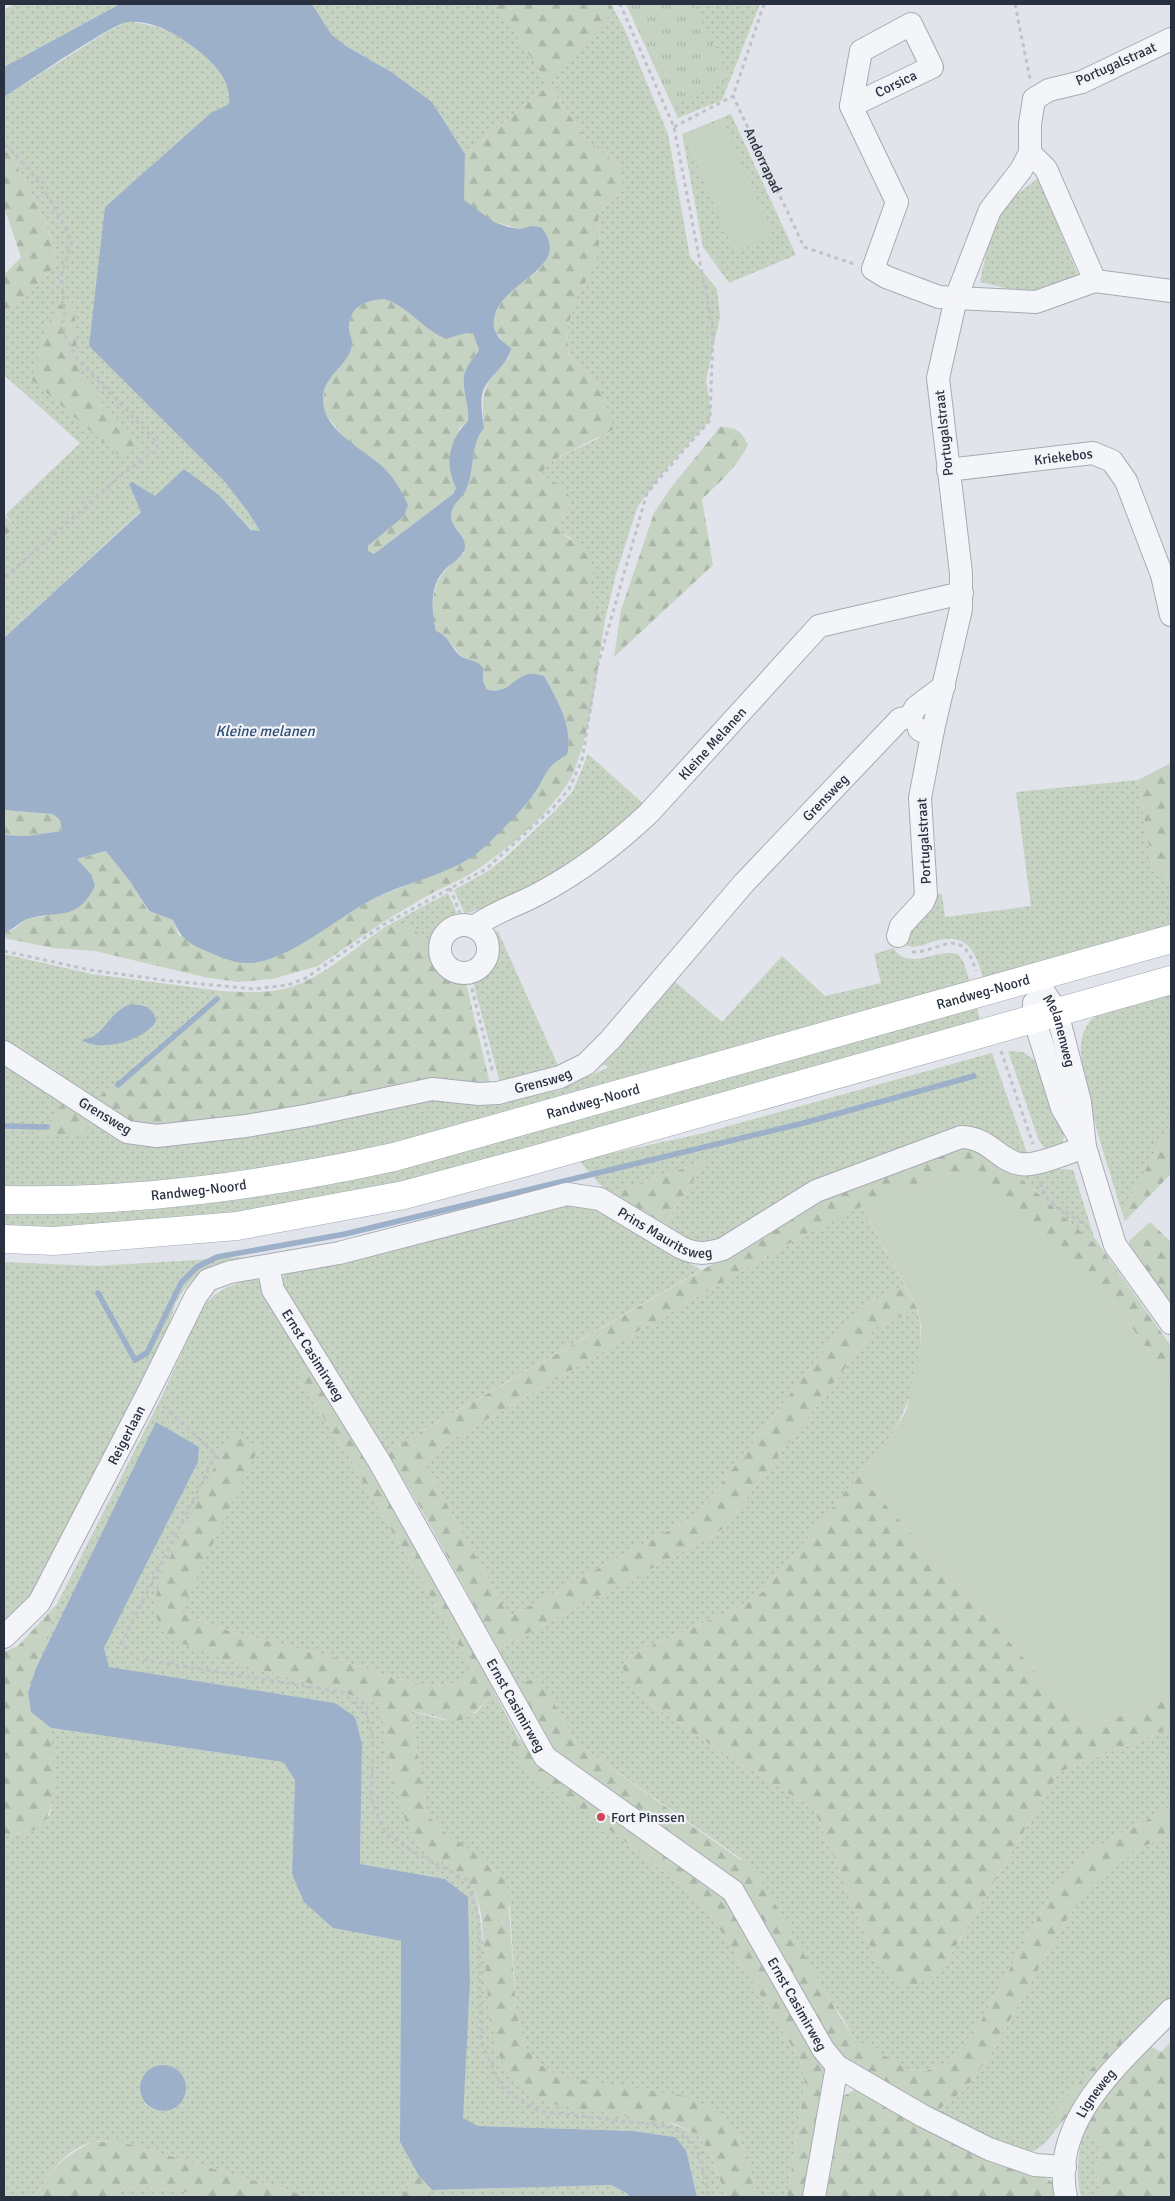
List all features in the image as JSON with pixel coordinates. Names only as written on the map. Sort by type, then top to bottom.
[{"type":"main road","name":"Randweg-Noord","points":[[4,1200],[53,1201],[146,1197],[232,1188],[311,1175],[404,1155],[1171,939]]},
{"type":"main road","points":[[4,1239],[54,1241],[237,1226],[404,1195],[1171,980]]},
{"type":"street","name":"Portugalstraat","points":[[1034,99],[1049,90],[1082,82],[1171,39]]},
{"type":"street","points":[[1034,99],[1030,124],[1030,153],[1046,169],[1095,280]]},
{"type":"street","points":[[851,106],[897,202],[873,269],[886,277],[939,297],[1036,302],[1095,280],[1171,291]]},
{"type":"street","name":"Portugalstraat","points":[[898,936],[901,926],[923,902],[926,894],[920,798],[933,730],[961,609],[962,593],[938,378],[956,298],[990,210],[1021,170],[1030,153]]},
{"type":"street","name":"Kriekebos","points":[[948,470],[1093,453],[1112,461],[1126,481],[1167,573],[1171,615]]},
{"type":"street","name":"Kleine Melanen","points":[[468,973],[451,969],[441,955],[443,938],[448,931],[470,926],[540,893],[579,870],[626,835],[649,813],[819,626],[962,593]]},
{"type":"street","name":"Grensweg","points":[[4,1052],[127,1132],[157,1136],[246,1126],[310,1115],[432,1089],[479,1094],[498,1093],[560,1077],[586,1064],[610,1040],[744,884],[900,719],[910,717],[916,707],[944,686]]},
{"type":"street","points":[[910,717],[913,725],[922,731],[933,730]]},
{"type":"street","points":[[468,973],[481,966],[488,952],[485,938],[470,926]]},
{"type":"street","name":"Melanenweg","points":[[1035,978],[1046,1015],[1080,1102],[1085,1147],[1115,1245],[1171,1323]]},
{"type":"street","name":"Prins Mauritsweg","points":[[268,1266],[339,1253],[567,1194],[600,1199],[680,1247],[693,1253],[707,1254],[723,1249],[816,1191],[960,1137],[972,1137],[985,1142],[1014,1162],[1022,1165],[1036,1163]]},
{"type":"street","points":[[1036,1163],[1085,1147]]},
{"type":"street","name":"Reigerlaan","points":[[4,1637],[39,1603],[196,1296],[208,1280],[230,1272],[268,1266]]},
{"type":"street","name":"Ernst Casimirweg","points":[[268,1266],[273,1290],[379,1461],[545,1757],[733,1891],[824,2049],[837,2066],[923,2116],[989,2149],[1036,2165],[1065,2167]]},
{"type":"street","name":"Ligneweg","points":[[1066,2197],[1065,2167],[1072,2135],[1084,2107],[1097,2089],[1171,2010]]},
{"type":"street","points":[[814,2197],[837,2066]]},
{"type":"path","points":[[4,951],[121,975],[171,982],[270,988],[306,978],[383,925],[486,869],[553,808],[570,789],[582,760],[597,668],[647,493],[710,420],[713,330],[674,127],[620,4]]},
{"type":"path","points":[[674,127],[733,96],[764,4]]},
{"type":"path","points":[[1016,4],[1034,99]]},
{"type":"path","name":"Andorrapad","points":[[733,96],[804,247],[873,269]]},
{"type":"path","points":[[4,144],[22,159],[41,182],[72,241],[61,276],[65,310],[62,324],[77,358],[158,442],[157,450],[125,472],[4,578]]},
{"type":"path","points":[[450,888],[470,926]]},
{"type":"path","points":[[898,936],[902,946],[910,952],[951,943],[963,948],[972,958],[982,993]]},
{"type":"path","points":[[468,973],[498,1093]]},
{"type":"path","points":[[994,1031],[1049,1202],[1115,1245]]},
{"type":"path","points":[[148,1393],[216,1454],[121,1644],[138,1659],[342,1692],[366,1712],[373,1739],[371,1799],[385,1832],[412,1851],[467,1880],[479,1919],[481,2040],[502,2087],[538,2111],[673,2127],[698,2150],[709,2197]]},
{"type":"green space","points":[[15,4],[120,4],[4,67],[4,10]]},
{"type":"green space","points":[[312,4],[496,4],[549,84],[614,10],[624,28],[668,134],[690,257],[717,289],[720,317],[706,380],[711,412],[710,420],[659,477],[637,508],[616,574],[605,620],[592,606],[589,581],[571,538],[561,533],[559,524],[570,504],[563,488],[541,475],[549,462],[599,438],[599,384],[569,355],[567,329],[577,296],[591,273],[600,236],[598,221],[600,213],[621,192],[618,165],[585,138],[549,85],[465,154],[432,102],[393,73],[346,46],[331,34]]},
{"type":"green space","points":[[496,4],[611,4],[614,10],[549,85]]},
{"type":"green space","points":[[626,4],[760,4],[722,100],[678,118]]},
{"type":"green space","points":[[626,4],[693,4],[730,79],[673,105]]},
{"type":"green space","points":[[128,21],[164,29],[183,38],[200,51],[216,68],[228,85],[231,93],[229,104],[211,114],[105,207],[225,482],[248,512],[260,532],[252,530],[220,496],[155,496],[129,484],[141,511],[4,638],[4,538],[14,527],[6,514],[80,443],[4,375],[4,313],[41,282],[56,262],[52,239],[45,223],[8,149],[4,145],[4,97],[105,33]]},
{"type":"green space","points":[[549,85],[585,138],[618,165],[623,182],[621,192],[600,213],[598,221],[600,236],[597,256],[591,273],[577,296],[567,329],[569,355],[599,384],[614,429],[549,462],[541,475],[561,487],[569,496],[569,506],[559,524],[561,533],[587,551],[593,573],[590,592],[594,604],[605,620],[594,696],[586,734],[574,771],[567,785],[529,829],[498,855],[470,874],[407,908],[318,966],[272,979],[238,982],[204,977],[95,951],[53,948],[4,938],[4,933],[14,929],[28,918],[47,916],[91,874],[77,859],[107,851],[129,880],[148,911],[173,920],[179,936],[343,915],[375,898],[449,868],[534,795],[552,763],[567,755],[569,745],[566,724],[559,704],[544,676],[530,674],[500,690],[487,690],[483,681],[483,668],[461,656],[443,634],[436,631],[433,607],[436,587],[440,578],[464,553],[463,540],[453,524],[451,514],[453,507],[465,491],[471,476],[476,444],[484,428],[483,405],[486,389],[494,375],[510,357],[492,324],[504,299],[542,266],[548,251],[548,241],[541,227],[532,226],[520,229],[494,222],[463,200],[465,154]]},
{"type":"green space","points":[[731,114],[796,255],[729,283],[703,247],[682,134]]},
{"type":"green space","points":[[723,120],[773,236],[735,253],[684,136]]},
{"type":"green space","points":[[4,145],[8,149],[45,223],[52,239],[56,262],[41,282],[4,313],[4,275],[21,257],[4,207]]},
{"type":"green space","points":[[1038,178],[1078,275],[1027,293],[980,282],[995,211]]},
{"type":"green space","points":[[384,299],[393,302],[437,335],[446,339],[466,333],[474,333],[479,350],[464,375],[468,421],[459,429],[453,481],[456,488],[453,494],[374,554],[368,552],[368,547],[385,531],[354,457],[341,434],[323,409],[323,398],[330,378],[351,350],[352,343],[349,328],[352,313],[360,305]]},
{"type":"green space","points":[[75,303],[75,335],[82,380],[142,446],[118,455],[32,380],[40,342],[57,305]]},
{"type":"green space","points":[[720,427],[737,430],[748,445],[744,453],[722,480],[702,499],[713,565],[614,657],[621,610],[654,513],[669,490]]},
{"type":"green space","points":[[4,514],[14,527],[4,538]]},
{"type":"green space","points":[[588,754],[646,806],[570,867],[497,903],[465,914],[454,890],[488,871],[505,858],[556,810],[573,791]]},
{"type":"green space","points":[[1171,763],[1171,886],[1153,871],[1138,780]]},
{"type":"green space","points":[[1138,780],[1153,871],[1171,886],[1171,926],[984,980],[972,951],[960,941],[952,939],[942,940],[914,947],[906,945],[902,937],[930,894],[942,894],[945,917],[1031,906],[1016,792]]},
{"type":"green space","points":[[4,810],[53,814],[60,820],[62,831],[26,836],[4,835]]},
{"type":"green space","points":[[448,893],[459,918],[448,923],[440,930],[434,939],[431,951],[412,927],[385,927]]},
{"type":"green space","points":[[385,927],[412,927],[430,949],[443,974],[452,981],[466,983],[491,1088],[141,1129],[93,1102],[221,991],[270,991],[299,984],[338,962]]},
{"type":"green space","points":[[498,931],[560,1070],[501,1086],[473,982],[487,974],[494,962],[495,949],[492,933]]},
{"type":"green space","points":[[893,948],[900,955],[915,959],[949,953],[958,954],[964,963],[970,983],[352,1155],[153,1185],[4,1189],[4,1061],[65,1100],[38,1137],[93,1120],[545,1087],[551,1092],[562,1089],[609,1067],[601,1064],[673,980],[722,1022],[782,956],[825,996],[881,983],[874,954]]},
{"type":"green space","points":[[4,954],[92,974],[221,991],[93,1102],[4,1044]]},
{"type":"green space","points":[[1171,993],[1171,1122],[1122,1213],[1088,1094],[1081,1054],[1084,1031],[1092,1019],[1108,1010]]},
{"type":"green space","points":[[977,1006],[980,1023],[401,1185],[235,1216],[52,1230],[4,1228],[4,1211],[56,1213],[235,1200],[399,1168]]},
{"type":"green space","points":[[1008,1051],[1023,1052],[1037,1062],[1064,1133],[1063,1142],[1055,1148],[1045,1148],[1039,1141]]},
{"type":"green space","points":[[992,1053],[1027,1153],[1022,1154],[975,1130],[720,1243],[699,1245],[663,1227],[706,1161],[608,1194],[579,1160],[700,1134]]},
{"type":"green space","points":[[65,1100],[93,1120],[83,1135],[38,1137]]},
{"type":"green space","points":[[1171,1122],[1171,1174],[1125,1221],[1122,1213]]},
{"type":"green space","points":[[961,1143],[1010,1169],[1105,1253],[1171,1346],[1171,1382],[1106,1292],[952,1173],[891,1192],[800,1237],[458,1436],[424,1463],[509,1617],[697,1515],[839,1331],[869,1302],[905,1286],[918,1310],[876,1327],[724,1528],[709,1538],[498,1649],[421,1509],[386,1452],[850,1185]]},
{"type":"green space","points":[[706,1161],[663,1227],[608,1194]]},
{"type":"green space","points":[[1052,1168],[1073,1170],[1094,1237],[1105,1253],[1010,1169]]},
{"type":"green space","points":[[952,1173],[966,1173],[980,1178],[1064,1251],[1106,1292],[1171,1382],[1171,1698],[1087,1728],[859,1475],[891,1436],[906,1411],[920,1349],[921,1327],[918,1309],[861,1205],[891,1192]]},
{"type":"green space","points":[[564,1204],[598,1209],[701,1270],[386,1452],[281,1286],[285,1271]]},
{"type":"green space","points":[[861,1205],[905,1286],[869,1302],[839,1331],[697,1515],[509,1617],[424,1463],[458,1436],[800,1237]]},
{"type":"green space","points":[[1150,1222],[1171,1242],[1171,1312],[1132,1254],[1129,1241]]},
{"type":"green space","points":[[245,1257],[204,1270],[183,1291],[176,1302],[154,1374],[42,1594],[4,1632],[4,1262],[96,1266]]},
{"type":"green space","points":[[257,1278],[310,1361],[299,1380],[348,1455],[473,1670],[459,1680],[447,1685],[415,1683],[325,1655],[216,1627],[182,1613],[185,1601],[154,1607],[223,1659],[375,1702],[381,1708],[393,1779],[419,1845],[463,1877],[476,1893],[499,2055],[697,2134],[711,2154],[726,2197],[697,2197],[686,2150],[675,2137],[633,2131],[478,2126],[462,2118],[470,1982],[468,1897],[445,1879],[360,1864],[362,1744],[335,1703],[109,1668],[104,1648],[198,1462],[199,1447],[156,1423],[36,1668],[57,1604],[161,1398],[202,1308],[220,1291],[241,1282]]},
{"type":"green space","points":[[918,1310],[920,1326],[919,1359],[906,1407],[899,1422],[891,1436],[765,1590],[746,1604],[630,1655],[623,1666],[624,1676],[639,1696],[711,1745],[814,1809],[876,1961],[894,1982],[944,1966],[1059,1772],[1171,1728],[1171,1807],[1105,1842],[1080,1860],[1053,1891],[976,2030],[957,2052],[942,2064],[926,2071],[906,2069],[857,2041],[740,1858],[576,1743],[539,1678],[517,1685],[498,1649],[709,1538],[724,1528],[876,1327]]},
{"type":"green space","points":[[310,1361],[469,1624],[494,1692],[472,1714],[456,1721],[411,1711],[427,1815],[443,1831],[468,1848],[507,1882],[516,2009],[525,2048],[538,2063],[558,2076],[685,2096],[720,2112],[738,2133],[758,2197],[726,2197],[711,2154],[697,2134],[675,2124],[546,2103],[523,2090],[509,2078],[499,2055],[490,2021],[481,1913],[476,1893],[463,1877],[419,1845],[406,1822],[393,1779],[381,1708],[375,1702],[223,1659],[168,1638],[160,1627],[154,1607],[160,1578],[232,1431],[259,1447],[185,1601],[182,1613],[216,1627],[325,1655],[414,1683],[447,1685],[459,1680],[473,1670],[348,1455],[299,1380],[301,1369]]},
{"type":"green space","points":[[859,1475],[1087,1728],[1171,1698],[1171,1728],[1059,1772],[944,1966],[927,1979],[908,1985],[894,1982],[876,1961],[814,1809],[711,1745],[639,1696],[624,1676],[623,1666],[630,1655],[746,1604],[765,1590]]},
{"type":"green space","points":[[57,1604],[28,1693],[31,1712],[51,1728],[54,1767],[53,1796],[45,1820],[38,1828],[26,1833],[4,1834],[4,1652],[18,1646]]},
{"type":"green space","points":[[539,1677],[576,1743],[756,1871],[843,2022],[857,2040],[907,2069],[926,2071],[942,2064],[957,2052],[976,2030],[1053,1891],[1080,1860],[1105,1842],[1171,1807],[1171,1835],[1142,1847],[1092,1883],[1061,1928],[991,2054],[966,2088],[937,2111],[837,2053],[735,1885],[550,1746],[517,1685]]},
{"type":"green space","points":[[494,1692],[518,1737],[510,1742],[614,1833],[690,1892],[714,1920],[801,2061],[805,2083],[787,2197],[758,2197],[738,2133],[607,2085],[558,2076],[538,2063],[525,2048],[516,2009],[510,1907],[494,1870],[443,1831],[427,1815],[411,1711],[444,1720],[476,1713]]},
{"type":"green space","points":[[51,1728],[283,1762],[295,1780],[292,1874],[333,1928],[401,1941],[400,2142],[419,2176],[400,2197],[310,2197],[122,2142],[94,2142],[84,2145],[66,2156],[34,2197],[4,2197],[4,1834],[21,1834],[50,1815],[53,1795]],"holes":[[[162,2065],[172,2068],[180,2074],[185,2086],[185,2092],[164,2111],[154,2110],[145,2104]]]},
{"type":"green space","points":[[518,1737],[542,1764],[728,1896],[828,2070],[809,2197],[787,2197],[805,2083],[801,2061],[714,1920],[690,1892],[614,1833],[528,1774],[510,1742]]},
{"type":"green space","points":[[1171,1835],[1171,2001],[1092,2085],[1045,2143],[1036,2150],[1021,2155],[937,2111],[966,2088],[991,2054],[1061,1928],[1092,1882],[1142,1847]]},
{"type":"green space","points":[[1121,2035],[1133,2042],[1092,2085],[1057,2128],[1049,2117]]},
{"type":"green space","points":[[1171,2042],[1171,2197],[1101,2197],[1097,2177],[1099,2145],[1086,2120],[1146,2044],[1161,2052]]},
{"type":"green space","points":[[856,2089],[1036,2172],[1056,2184],[1059,2197],[826,2197],[838,2099]]},
{"type":"green space","points":[[1086,2120],[1099,2145],[1097,2177],[1101,2197],[1081,2197],[1079,2187],[1079,2158]]},
{"type":"green space","points":[[93,2142],[122,2142],[310,2197],[202,2197],[181,2191],[146,2187],[127,2188],[108,2197],[34,2197],[65,2159]]},
{"type":"green space","points":[[419,2176],[432,2190],[429,2197],[400,2197]]},
{"type":"green space","points":[[611,2185],[628,2194],[629,2197],[429,2197],[432,2190]]},
{"type":"green space","points":[[146,2187],[181,2191],[202,2197],[108,2197],[127,2188]]},
{"type":"water","name":"Kleine melanen","points":[[120,4],[312,4],[331,34],[346,46],[393,73],[432,102],[465,154],[464,200],[494,222],[508,227],[520,229],[532,226],[541,227],[549,241],[549,253],[544,263],[513,290],[503,301],[495,315],[495,331],[501,340],[511,348],[506,361],[484,388],[481,407],[484,428],[479,435],[474,450],[469,482],[451,512],[453,524],[463,538],[465,546],[460,557],[446,569],[435,585],[433,616],[436,631],[445,636],[462,657],[478,663],[483,668],[483,681],[487,690],[500,690],[528,674],[544,676],[559,704],[566,724],[569,745],[567,755],[550,767],[530,800],[476,854],[440,873],[375,898],[279,956],[247,963],[220,957],[192,944],[183,937],[173,920],[149,911],[129,880],[106,851],[77,859],[91,874],[95,886],[89,897],[82,904],[68,912],[27,919],[4,933],[4,835],[26,836],[62,831],[60,820],[53,814],[4,810],[4,638],[141,512],[129,484],[132,482],[155,496],[184,469],[220,496],[251,530],[260,531],[225,482],[89,346],[105,207],[211,113],[229,104],[226,83],[218,70],[194,47],[168,31],[138,22],[128,22],[105,32],[4,97],[4,67]],"holes":[[[384,299],[393,302],[437,335],[446,339],[466,333],[473,333],[479,350],[464,375],[468,421],[456,436],[450,452],[450,470],[456,488],[453,494],[374,554],[368,551],[368,546],[404,516],[408,505],[397,485],[383,467],[337,430],[325,412],[323,401],[327,384],[350,352],[352,343],[349,326],[352,313],[360,305],[372,301]]]},
{"type":"water","points":[[131,1004],[147,1008],[155,1016],[156,1021],[143,1034],[111,1045],[90,1044],[82,1040],[94,1036],[115,1014]]},
{"type":"water","points":[[156,1422],[199,1447],[198,1462],[104,1648],[109,1667],[335,1703],[355,1717],[362,1744],[360,1864],[445,1879],[468,1897],[470,1982],[463,2118],[478,2126],[633,2131],[675,2137],[686,2150],[697,2197],[629,2197],[628,2194],[611,2185],[432,2190],[419,2176],[400,2142],[401,1941],[333,1928],[304,1902],[292,1874],[295,1780],[283,1762],[51,1728],[31,1712],[28,1693],[36,1668]]},
{"type":"water","points":[[163,2065],[176,2069],[182,2075],[186,2088],[182,2101],[176,2107],[163,2111],[150,2107],[144,2101],[140,2088],[144,2075],[150,2069]]},
{"type":"waterway","points":[[118,1085],[217,999]]},
{"type":"waterway","points":[[98,1293],[135,1360],[147,1353],[181,1283],[197,1267],[217,1257],[345,1234],[800,1124],[974,1076]]},
{"type":"waterway","points":[[4,1126],[47,1127]]},
{"type":"place","name":"Fort Pinssen","points":[[601,1817]]}]
